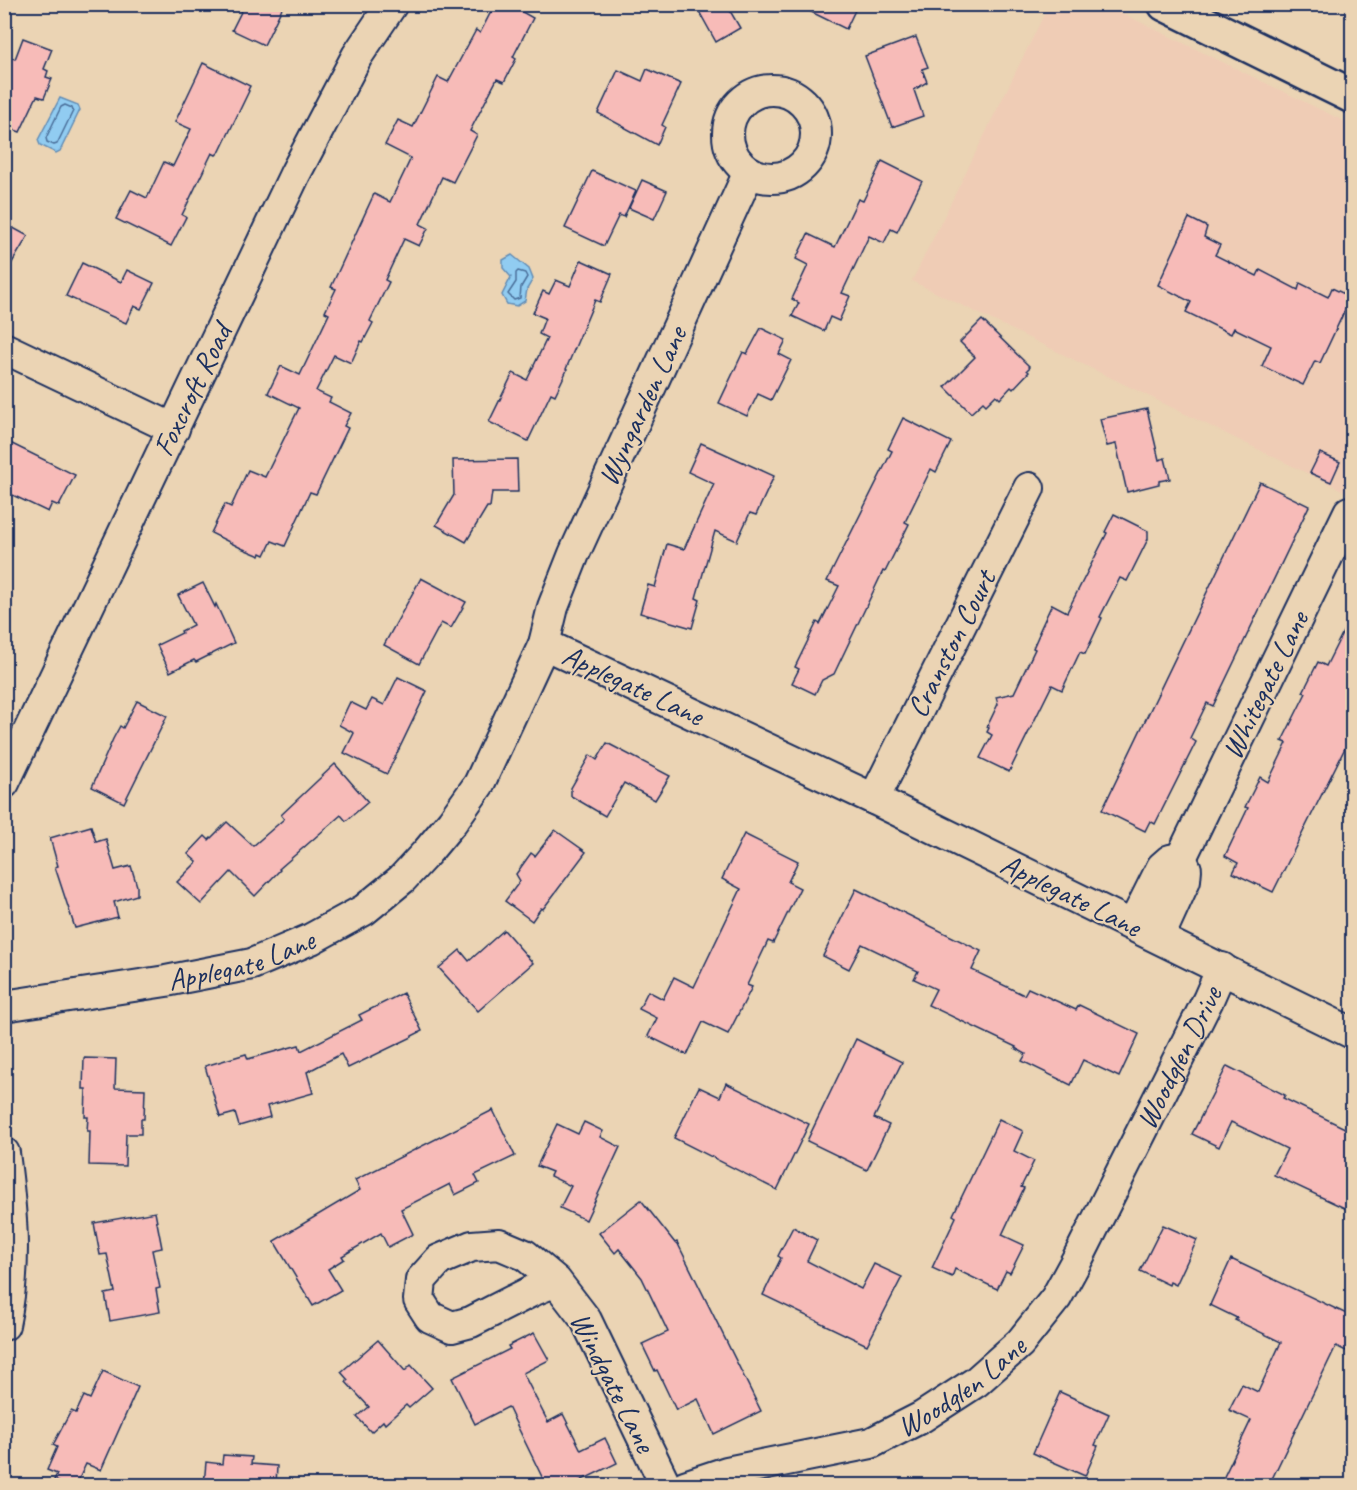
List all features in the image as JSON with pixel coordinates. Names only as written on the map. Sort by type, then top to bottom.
[{"type":"main road","points":[[1173,6],[1353,96]]},
{"type":"street","name":"Foxcroft Road","points":[[4,783],[295,174],[357,56],[392,4]]},
{"type":"street","name":"Wyngarden Lane","points":[[544,644],[553,607],[574,554],[749,172]]},
{"type":"street","points":[[4,348],[174,429]]},
{"type":"street","name":"Cranston Court","points":[[874,799],[1029,488]]},
{"type":"street","name":"Whitegate Lane","points":[[1146,931],[1185,880],[1186,869],[1181,858],[1349,512]]},
{"type":"street","name":"Applegate Lane","points":[[4,1006],[166,981],[252,964],[311,939],[364,910],[402,879],[421,859],[452,822],[479,784],[544,644],[874,799],[1353,1033]]},
{"type":"street","name":"Woodglen Drive","points":[[1133,1148],[1222,968]]},
{"type":"street","name":"Woodglen Lane","points":[[685,1485],[727,1472],[871,1443],[922,1417],[976,1382],[1020,1343],[1056,1298],[1133,1148]]},
{"type":"street","points":[[4,1154],[14,1249],[4,1325]]},
{"type":"street","name":"Windgate Lane","points":[[556,1281],[586,1320],[666,1485]]},
{"type":"shaded area","points":[[1049,5],[1105,5],[1352,125],[1352,495],[912,281]]},
{"type":"water","points":[[60,98],[78,105],[80,110],[60,151],[56,153],[40,145],[38,140]]},
{"type":"water","points":[[512,255],[529,269],[533,279],[527,289],[525,301],[517,306],[507,304],[502,295],[511,277],[503,268],[503,260]]},
{"type":"building","points":[[245,4],[284,4],[264,45],[232,30]]},
{"type":"building","points":[[495,4],[508,4],[533,18],[513,57],[516,59],[504,82],[497,79],[470,131],[477,135],[453,182],[442,177],[420,224],[428,228],[419,246],[404,239],[385,280],[389,282],[370,321],[373,323],[363,342],[361,341],[351,363],[334,355],[316,391],[331,398],[329,402],[351,413],[344,426],[348,428],[316,494],[310,492],[285,546],[272,541],[265,555],[261,553],[260,556],[211,533],[225,504],[231,507],[248,470],[265,477],[299,408],[268,393],[281,366],[300,375],[329,314],[325,312],[336,289],[331,287],[374,194],[390,202],[411,158],[385,145],[398,120],[413,127],[438,77],[448,82],[476,30],[480,33]]},
{"type":"building","points":[[695,4],[726,4],[740,28],[716,42]]},
{"type":"building","points":[[795,4],[858,4],[846,29]]},
{"type":"building","points":[[916,37],[928,67],[922,69],[927,82],[914,90],[923,116],[892,127],[865,56]]},
{"type":"building","points":[[23,38],[52,49],[44,69],[48,71],[46,77],[52,79],[44,98],[37,96],[20,132],[4,126],[4,55],[15,59]]},
{"type":"building","points":[[203,63],[250,86],[220,151],[216,155],[212,153],[182,215],[186,217],[171,246],[116,219],[131,190],[147,198],[164,162],[173,166],[191,129],[175,122]]},
{"type":"building","points":[[647,69],[681,84],[662,125],[665,127],[657,145],[598,113],[618,70],[642,81]]},
{"type":"building","points":[[882,161],[922,181],[897,232],[891,229],[884,243],[869,236],[842,293],[850,296],[839,321],[830,317],[824,331],[792,316],[799,303],[792,299],[808,265],[796,259],[808,234],[835,247],[858,199],[863,201]]},
{"type":"building","points":[[592,171],[636,191],[624,217],[619,215],[604,246],[565,228]]},
{"type":"building","points":[[642,180],[667,191],[654,219],[629,208]]},
{"type":"building","points":[[1189,218],[1207,227],[1204,237],[1220,245],[1215,255],[1257,276],[1260,270],[1298,290],[1300,283],[1328,297],[1332,288],[1351,297],[1320,363],[1315,361],[1303,385],[1262,366],[1271,346],[1234,328],[1231,334],[1186,312],[1191,302],[1158,285]]},
{"type":"building","points":[[4,223],[28,236],[4,276]]},
{"type":"building","points":[[581,260],[612,274],[600,302],[595,300],[567,370],[555,395],[551,393],[528,441],[489,422],[513,373],[527,380],[547,338],[539,334],[545,318],[533,313],[543,291],[549,294],[556,280],[570,286]]},
{"type":"building","points":[[82,263],[121,282],[127,270],[154,283],[141,309],[134,306],[126,323],[66,296]]},
{"type":"building","points":[[982,320],[1030,367],[1027,370],[1029,372],[1013,389],[1011,387],[1000,399],[996,395],[986,405],[983,402],[971,413],[945,387],[975,357],[960,342]]},
{"type":"building","points":[[761,328],[786,340],[779,354],[791,360],[771,400],[758,394],[747,416],[719,403],[743,352],[747,354]]},
{"type":"building","points":[[1147,409],[1159,460],[1165,458],[1170,479],[1127,492],[1116,444],[1107,446],[1100,419]]},
{"type":"building","points":[[903,418],[951,442],[936,472],[931,469],[905,522],[909,524],[885,572],[883,571],[834,674],[822,680],[815,694],[792,683],[799,669],[795,667],[817,622],[820,624],[839,586],[827,581],[892,451],[888,449]]},
{"type":"building","points":[[4,440],[75,475],[59,506],[52,503],[48,512],[4,491]]},
{"type":"building","points":[[701,443],[774,476],[756,515],[750,513],[737,541],[715,531],[696,598],[700,600],[692,628],[640,613],[648,585],[655,587],[667,544],[684,549],[714,484],[688,472]]},
{"type":"building","points":[[1320,453],[1340,462],[1331,482],[1310,473]]},
{"type":"building","points":[[517,459],[518,492],[492,492],[490,507],[487,507],[466,542],[436,525],[454,495],[453,460]]},
{"type":"building","points":[[1260,482],[1309,506],[1213,706],[1207,703],[1190,738],[1196,742],[1155,824],[1150,821],[1145,831],[1102,810]]},
{"type":"building","points":[[1114,514],[1148,531],[1148,539],[1127,581],[1120,578],[1100,617],[1102,618],[1085,654],[1080,652],[1062,690],[1052,685],[1009,772],[980,758],[992,735],[987,732],[989,728],[987,727],[998,704],[996,697],[1014,693],[1035,649],[1033,648],[1039,632],[1052,604],[1067,612],[1107,533],[1105,532]]},
{"type":"building","points":[[421,578],[466,602],[451,628],[441,623],[419,664],[384,645]]},
{"type":"building","points":[[203,583],[215,607],[216,604],[234,643],[170,672],[157,645],[193,625],[178,595]]},
{"type":"building","points":[[1353,612],[1353,732],[1273,892],[1233,873],[1238,863],[1225,856],[1260,777],[1268,782],[1287,743],[1282,741],[1306,693],[1303,692],[1318,662],[1326,666]]},
{"type":"building","points":[[398,677],[427,691],[387,774],[344,753],[354,733],[339,725],[350,702],[366,710],[372,699],[384,705]]},
{"type":"building","points":[[137,701],[167,716],[124,803],[92,787],[113,739],[120,726],[123,728]]},
{"type":"building","points":[[607,743],[670,776],[655,800],[624,783],[605,816],[571,796],[571,788],[590,755],[597,760]]},
{"type":"building","points":[[335,764],[368,802],[346,821],[341,815],[279,869],[255,896],[231,872],[201,904],[177,882],[197,862],[188,854],[205,836],[209,840],[227,822],[253,846],[284,819],[281,815]]},
{"type":"building","points":[[91,826],[96,842],[106,839],[115,870],[131,866],[137,886],[137,895],[114,902],[118,917],[75,928],[55,867],[58,866],[50,838]]},
{"type":"building","points":[[555,830],[586,852],[532,921],[505,901],[520,881],[516,874],[531,853],[535,856]]},
{"type":"building","points":[[744,834],[798,861],[788,882],[800,888],[773,943],[768,941],[747,985],[752,987],[728,1034],[703,1022],[687,1055],[648,1036],[657,1018],[639,1009],[648,991],[663,999],[674,977],[694,987],[741,889],[722,879]]},
{"type":"building","points":[[856,889],[981,951],[972,970],[1024,995],[1028,988],[1076,1010],[1079,1005],[1139,1034],[1119,1077],[1083,1060],[1071,1085],[1022,1061],[1026,1054],[1016,1047],[928,1005],[936,989],[914,979],[918,971],[862,944],[849,969],[823,956]]},
{"type":"building","points":[[504,930],[533,963],[478,1011],[439,968],[460,950],[469,961]]},
{"type":"building","points":[[403,993],[422,1031],[348,1068],[341,1054],[307,1072],[313,1093],[267,1106],[270,1117],[239,1126],[235,1113],[220,1117],[205,1066],[246,1054],[248,1059],[299,1045],[301,1051],[362,1020],[359,1015]]},
{"type":"building","points":[[856,1039],[902,1062],[874,1118],[889,1125],[867,1170],[807,1141]]},
{"type":"building","points":[[84,1058],[116,1059],[115,1088],[145,1089],[141,1134],[126,1134],[125,1166],[89,1165],[90,1131],[87,1131],[88,1117],[85,1117]]},
{"type":"building","points":[[1227,1066],[1285,1095],[1283,1098],[1353,1132],[1353,1212],[1274,1175],[1287,1149],[1231,1122],[1219,1147],[1192,1134]]},
{"type":"building","points":[[726,1083],[809,1124],[777,1190],[674,1138],[699,1087],[720,1097]]},
{"type":"building","points":[[493,1110],[515,1156],[475,1175],[479,1183],[455,1195],[450,1184],[401,1209],[413,1234],[388,1247],[381,1233],[342,1256],[344,1259],[328,1269],[341,1290],[313,1306],[274,1241],[360,1190],[355,1180]]},
{"type":"building","points":[[999,1119],[1023,1131],[1014,1151],[1034,1161],[1002,1235],[1024,1245],[1010,1273],[1006,1271],[997,1289],[955,1269],[952,1277],[932,1268],[956,1217],[953,1215]]},
{"type":"building","points":[[584,1122],[603,1131],[600,1137],[620,1147],[586,1220],[560,1208],[571,1186],[550,1176],[552,1172],[537,1166],[557,1124],[578,1134]]},
{"type":"building","points":[[641,1200],[675,1243],[677,1242],[761,1411],[714,1434],[698,1399],[676,1410],[642,1344],[668,1332],[642,1278],[619,1249],[615,1253],[599,1233]]},
{"type":"building","points":[[155,1212],[162,1248],[152,1250],[160,1288],[156,1289],[160,1312],[110,1321],[105,1294],[115,1292],[107,1254],[100,1255],[94,1223]]},
{"type":"building","points":[[1163,1225],[1197,1240],[1176,1285],[1170,1282],[1169,1285],[1140,1271]]},
{"type":"building","points":[[793,1227],[817,1240],[807,1261],[861,1289],[874,1264],[902,1277],[867,1345],[763,1295],[781,1258],[778,1256]]},
{"type":"building","points":[[1231,1259],[1353,1317],[1353,1338],[1346,1351],[1336,1346],[1269,1485],[1220,1485],[1251,1420],[1229,1410],[1242,1384],[1258,1392],[1281,1342],[1210,1305]]},
{"type":"building","points":[[534,1333],[549,1360],[523,1373],[548,1422],[563,1414],[581,1450],[605,1438],[617,1463],[572,1485],[546,1485],[508,1407],[475,1424],[452,1378],[510,1349],[508,1346]]},
{"type":"building","points":[[378,1340],[405,1371],[411,1365],[432,1388],[409,1408],[406,1405],[385,1424],[383,1421],[371,1432],[357,1417],[369,1407],[346,1382],[348,1380],[341,1372]]},
{"type":"building","points":[[103,1371],[138,1387],[101,1470],[86,1464],[76,1485],[65,1485],[54,1480],[57,1474],[47,1470],[57,1447],[53,1445],[71,1411],[76,1413],[84,1396],[90,1399]]},
{"type":"building","points":[[1060,1392],[1109,1414],[1095,1445],[1098,1446],[1085,1476],[1033,1453]]},
{"type":"building","points":[[223,1455],[252,1457],[251,1464],[277,1466],[276,1485],[204,1485],[206,1462],[222,1464]]}]
